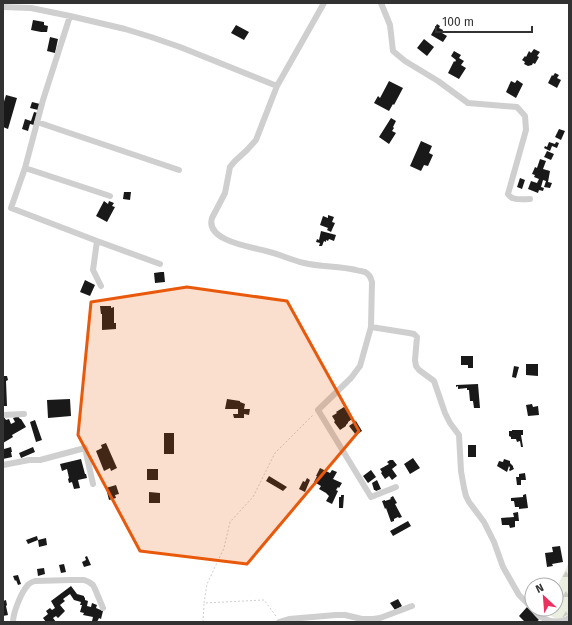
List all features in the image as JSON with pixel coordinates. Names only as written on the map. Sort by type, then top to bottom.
[{"type":"street","points":[[324,3],[277,86],[256,140],[230,167],[225,192],[212,218],[211,226],[225,239],[236,243],[305,263],[346,268],[365,272],[370,276],[372,282],[371,327],[360,366],[351,378],[318,410],[371,497],[396,487]]},
{"type":"street","points":[[380,3],[390,25],[393,51],[405,61],[438,81],[468,103],[517,107],[525,116],[526,130],[508,194],[514,199],[530,199]]},
{"type":"street","points":[[3,7],[31,8],[125,29],[151,37],[277,86]]},
{"type":"street","points":[[70,16],[43,100],[25,168],[11,208],[160,264]]},
{"type":"street","points":[[37,122],[179,170]]},
{"type":"street","points":[[25,168],[110,196]]},
{"type":"street","points":[[97,241],[93,270],[101,286]]},
{"type":"street","points":[[371,327],[414,334],[417,337],[415,360],[416,366],[418,370],[434,381],[445,413],[459,435],[461,471],[466,496],[484,522],[494,542],[503,567],[519,595],[524,600]]},
{"type":"street","points":[[3,415],[24,414]]},
{"type":"street","points":[[3,465],[29,460],[40,460],[85,448],[93,484]]},
{"type":"street","points":[[12,622],[14,612],[24,590],[30,583],[35,581],[84,580],[93,585],[103,608]]},
{"type":"street","points":[[279,622],[336,615],[373,619],[380,618],[412,606]]},
{"type":"street","points":[[542,620],[558,622],[569,618]]},
{"type":"path","points":[[204,622],[204,603],[207,584],[224,548],[230,522],[253,497],[275,453],[318,410]]},
{"type":"path","points":[[204,603],[264,600],[279,622]]},
{"type":"highlighted area","points":[[187,287],[287,301],[359,431],[247,564],[140,551],[78,435],[91,302]]},
{"type":"green space","points":[[569,562],[569,614],[564,617],[564,577],[562,577]]},
{"type":"green space","points":[[553,617],[564,617],[558,620]]},
{"type":"building","points":[[33,20],[44,22],[44,25],[48,26],[47,32],[31,30]]},
{"type":"building","points":[[437,24],[440,26],[439,28],[443,30],[442,33],[447,36],[443,42],[431,35]]},
{"type":"building","points":[[236,25],[249,32],[244,40],[231,33]]},
{"type":"building","points":[[50,37],[58,39],[55,53],[47,51]]},
{"type":"building","points":[[424,39],[434,47],[427,56],[417,48]]},
{"type":"building","points":[[534,49],[540,52],[537,56],[539,57],[535,64],[533,63],[532,65],[528,66],[524,64],[525,62],[522,60],[525,56],[526,57],[529,51],[531,53]]},
{"type":"building","points":[[454,51],[461,55],[459,58],[464,61],[461,65],[466,68],[459,79],[448,73],[456,60],[451,56]]},
{"type":"building","points":[[555,73],[559,75],[557,78],[561,80],[557,88],[548,83],[552,75],[553,76]]},
{"type":"building","points":[[517,80],[523,84],[516,98],[506,92],[511,81],[515,83]]},
{"type":"building","points":[[389,81],[403,88],[389,111],[374,103],[378,96],[380,98]]},
{"type":"building","points":[[6,95],[17,98],[8,129],[3,127],[3,105]]},
{"type":"building","points":[[32,102],[40,104],[38,110],[30,108]]},
{"type":"building","points":[[34,112],[38,113],[34,125],[30,124],[28,131],[22,129],[25,119],[31,121]]},
{"type":"building","points":[[391,118],[396,121],[392,131],[396,133],[389,144],[379,137]]},
{"type":"building","points":[[559,129],[565,131],[561,140],[555,137]]},
{"type":"building","points":[[421,141],[432,146],[429,153],[433,155],[428,166],[424,165],[421,171],[410,166]]},
{"type":"building","points":[[549,142],[555,144],[556,142],[559,143],[557,148],[552,146],[550,151],[544,148],[545,146],[547,147]]},
{"type":"building","points":[[547,151],[554,154],[551,160],[544,157]]},
{"type":"building","points":[[540,159],[546,161],[543,169],[550,171],[548,182],[552,183],[550,188],[544,187],[546,181],[543,180],[541,187],[544,188],[543,191],[539,190],[538,193],[528,189],[531,181],[537,183],[539,179],[534,177],[535,175],[532,174],[535,167],[537,168]]},
{"type":"building","points":[[520,178],[525,180],[522,189],[517,187]]},
{"type":"building","points":[[124,192],[131,192],[130,200],[123,199]]},
{"type":"building","points":[[104,201],[108,204],[109,201],[114,203],[112,206],[115,207],[107,222],[96,216]]},
{"type":"building","points":[[328,215],[334,217],[332,222],[335,223],[331,232],[327,230],[328,228],[320,225],[323,216],[328,218]]},
{"type":"building","points":[[321,231],[336,235],[334,241],[329,239],[328,241],[326,240],[322,246],[319,246],[320,243],[316,242],[317,239],[319,240]]},
{"type":"building","points":[[164,272],[165,282],[155,283],[154,273]]},
{"type":"building","points":[[85,280],[95,285],[90,296],[80,292]]},
{"type":"building","points":[[100,306],[111,306],[111,308],[114,307],[114,323],[116,323],[116,329],[102,330],[102,314]]},
{"type":"building","points":[[461,356],[473,356],[473,368],[468,368],[468,365],[461,365]]},
{"type":"building","points":[[526,364],[538,364],[538,376],[526,375]]},
{"type":"building","points":[[514,366],[519,367],[516,378],[512,377]]},
{"type":"building","points":[[3,376],[7,376],[8,380],[6,381],[7,406],[3,406]]},
{"type":"building","points":[[478,384],[480,408],[474,408],[473,401],[470,401],[469,390],[467,390],[467,388],[458,389],[458,386],[456,387],[456,385]]},
{"type":"building","points":[[70,399],[71,416],[48,418],[47,400]]},
{"type":"building","points":[[227,399],[240,401],[245,404],[244,409],[250,409],[249,415],[244,414],[244,418],[234,418],[233,414],[238,414],[238,409],[225,409]]},
{"type":"building","points":[[532,404],[533,407],[538,406],[539,415],[528,416],[526,405]]},
{"type":"building","points":[[344,407],[352,419],[340,430],[334,422],[335,421],[332,416]]},
{"type":"building","points":[[18,416],[26,427],[12,435],[13,437],[3,443],[3,418],[4,417],[6,420],[9,419],[11,424],[15,422],[13,418]]},
{"type":"building","points":[[35,420],[42,440],[36,442],[30,422]]},
{"type":"building","points":[[356,421],[362,431],[356,435],[349,426]]},
{"type":"building","points":[[523,430],[523,435],[521,435],[523,447],[521,447],[520,441],[517,442],[516,439],[511,439],[509,436],[509,431]]},
{"type":"building","points":[[164,433],[174,433],[174,454],[164,454]]},
{"type":"building","points":[[106,443],[117,468],[111,471],[110,468],[104,471],[96,451],[102,448],[101,445]]},
{"type":"building","points":[[468,445],[476,445],[476,457],[468,457]]},
{"type":"building","points":[[11,447],[12,457],[3,459],[4,449]]},
{"type":"building","points":[[33,447],[35,452],[21,458],[19,453]]},
{"type":"building","points":[[413,458],[420,468],[410,474],[404,464]]},
{"type":"building","points":[[81,459],[87,478],[78,480],[80,488],[74,489],[72,482],[69,483],[67,469],[62,471],[60,464]]},
{"type":"building","points":[[504,459],[510,461],[514,469],[510,471],[509,466],[507,472],[497,466],[499,461],[503,462]]},
{"type":"building","points":[[393,460],[397,465],[392,469],[397,476],[392,480],[389,476],[385,479],[380,469],[389,464],[387,462]]},
{"type":"building","points":[[320,468],[330,473],[332,470],[337,472],[333,479],[342,483],[336,490],[338,491],[332,504],[326,501],[329,496],[319,489],[321,486],[314,482]]},
{"type":"building","points":[[147,469],[158,469],[158,480],[147,480]]},
{"type":"building","points":[[371,470],[376,477],[368,483],[363,476]]},
{"type":"building","points":[[525,473],[526,480],[521,480],[521,485],[517,485],[516,477],[519,477],[519,474]]},
{"type":"building","points":[[269,476],[287,487],[283,491],[266,481]]},
{"type":"building","points":[[307,478],[310,480],[305,492],[299,489],[303,481],[305,482]]},
{"type":"building","points":[[377,480],[381,489],[376,491],[374,490],[372,483]]},
{"type":"building","points":[[116,485],[119,494],[115,495],[116,498],[109,500],[106,488]]},
{"type":"building","points":[[149,492],[160,493],[160,503],[149,503]]},
{"type":"building","points":[[526,494],[528,508],[519,509],[519,507],[515,507],[514,501],[511,501],[511,498],[523,497],[523,495]]},
{"type":"building","points":[[341,495],[344,495],[343,508],[339,508],[339,497],[341,497]]},
{"type":"building","points":[[393,496],[397,503],[395,504],[402,517],[398,517],[391,522],[382,501],[391,499],[390,498]]},
{"type":"building","points":[[518,512],[519,521],[515,521],[515,527],[510,528],[509,525],[502,525],[501,518],[514,517],[513,513]]},
{"type":"building","points":[[408,521],[411,526],[393,536],[390,531]]},
{"type":"building","points":[[37,536],[38,540],[28,544],[26,540]]},
{"type":"building","points":[[46,538],[47,545],[39,547],[38,540]]},
{"type":"building","points":[[560,546],[563,562],[552,564],[553,566],[547,567],[545,553],[553,552],[552,547]]},
{"type":"building","points":[[87,556],[91,565],[84,567],[82,562],[86,560],[85,557]]},
{"type":"building","points":[[64,564],[66,572],[61,573],[59,565]]},
{"type":"building","points":[[44,568],[45,574],[38,576],[37,569]]},
{"type":"building","points":[[18,575],[21,584],[18,585],[13,576]]},
{"type":"building","points":[[71,586],[77,594],[84,596],[85,600],[88,601],[87,606],[91,607],[92,603],[97,605],[96,608],[103,611],[101,619],[99,618],[97,622],[92,621],[93,617],[83,615],[84,613],[80,612],[82,605],[80,605],[81,602],[74,600],[70,594],[63,599],[65,601],[60,605],[65,611],[58,618],[56,616],[53,618],[56,622],[46,622],[43,618],[48,614],[46,611],[50,608],[52,610],[55,608],[51,601]]},
{"type":"building","points":[[398,599],[402,606],[395,610],[390,603]]},
{"type":"building","points":[[6,600],[8,615],[3,616],[3,601]]},
{"type":"building","points":[[524,610],[524,617],[536,617],[539,620],[536,622],[525,622],[519,616]]}]
